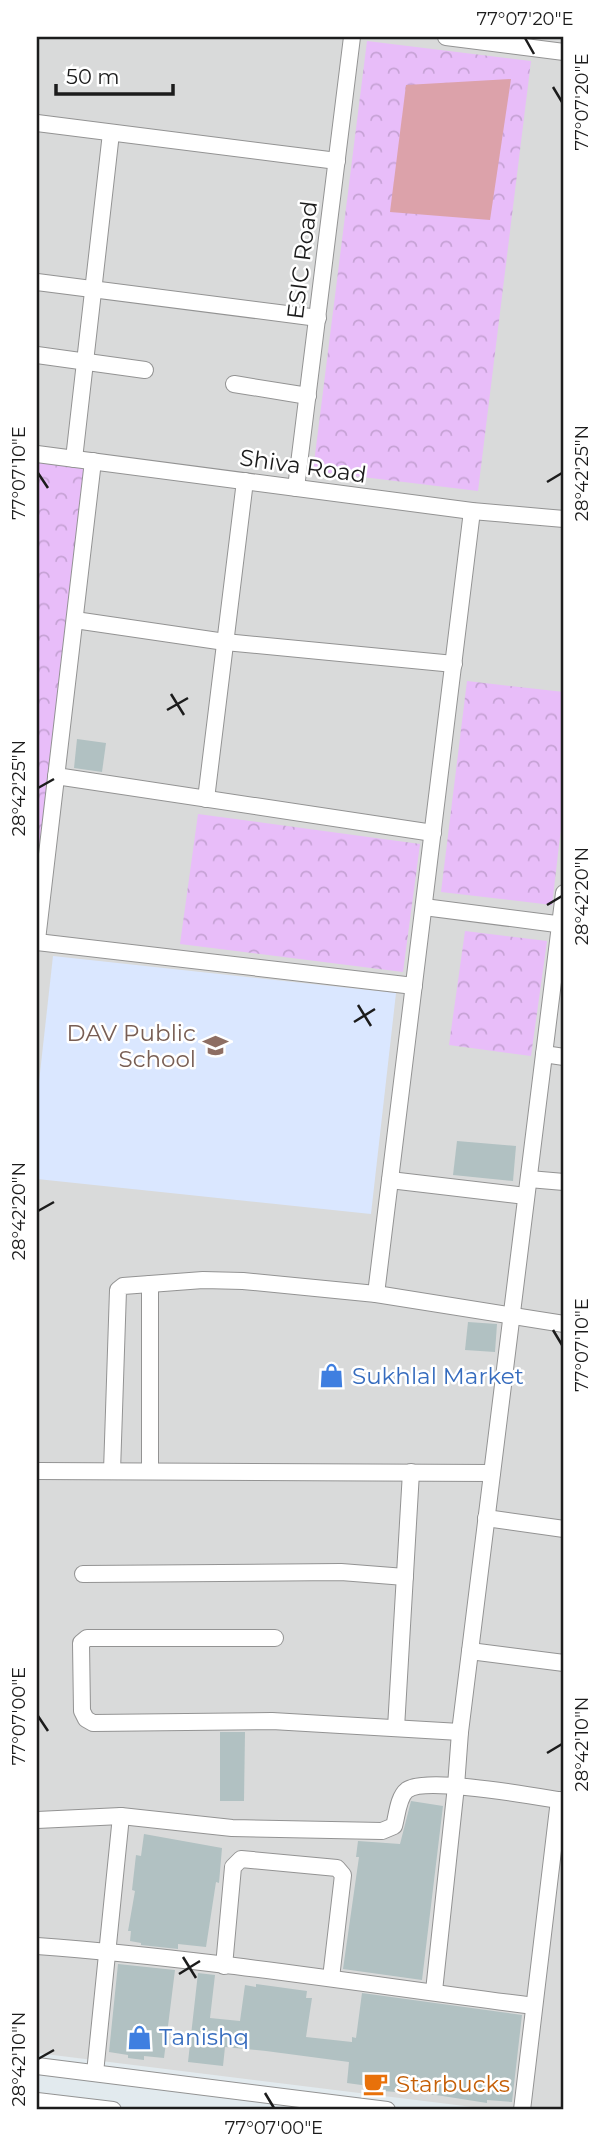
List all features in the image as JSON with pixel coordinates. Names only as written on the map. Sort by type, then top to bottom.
[{"type":"street","name":"ESIC Road","points":[[296,488],[352,37]]},
{"type":"street","points":[[446,37],[564,52]]},
{"type":"street","points":[[37,123],[337,161]]},
{"type":"street","points":[[74,459],[111,132]]},
{"type":"street","points":[[37,282],[318,318]]},
{"type":"street","points":[[37,355],[145,370]]},
{"type":"street","points":[[234,384],[308,396]]},
{"type":"street","name":"Shiva Road","points":[[37,454],[472,512],[564,519]]},
{"type":"street","points":[[93,461],[56,776],[42,856],[37,941],[414,986]]},
{"type":"street","points":[[206,799],[245,481]]},
{"type":"street","points":[[376,1294],[472,512]]},
{"type":"street","points":[[75,620],[225,642],[454,664]]},
{"type":"street","points":[[56,776],[433,834]]},
{"type":"street","points":[[434,1991],[460,1732],[564,893]]},
{"type":"street","points":[[424,907],[562,925]]},
{"type":"street","points":[[544,1054],[564,1057]]},
{"type":"street","points":[[529,1179],[564,1182]]},
{"type":"street","points":[[390,1181],[526,1196]]},
{"type":"street","points":[[112,1471],[118,1290],[123,1286],[203,1280],[243,1281],[376,1294],[564,1324]]},
{"type":"street","points":[[150,1284],[150,1470]]},
{"type":"street","points":[[37,1471],[492,1473]]},
{"type":"street","points":[[396,1728],[411,1472]]},
{"type":"street","points":[[486,1518],[564,1529]]},
{"type":"street","points":[[83,1574],[341,1572],[405,1577]]},
{"type":"street","points":[[275,1638],[87,1638],[81,1643],[82,1711],[86,1719],[93,1723],[272,1721],[460,1732]]},
{"type":"street","points":[[470,1651],[564,1663]]},
{"type":"street","points":[[37,1820],[121,1816],[232,1828],[382,1831],[394,1826],[401,1800],[407,1790],[418,1786],[456,1786],[562,1801],[522,2110]]},
{"type":"street","points":[[95,2073],[121,1816]]},
{"type":"street","points":[[224,1966],[233,1867],[241,1859],[337,1868],[343,1875],[331,1978]]},
{"type":"street","points":[[37,1947],[106,1951],[434,1991],[534,2006]]},
{"type":"street","points":[[37,2066],[387,2110]]},
{"type":"street","points":[[37,2101],[102,2110]]},
{"type":"shaded area","points":[[37,37],[564,37],[564,2110],[497,2110],[37,2053]]},
{"type":"shaded area","points":[[511,79],[490,220],[390,212],[406,85]]},
{"type":"shaded area","name":"DAV Public School","points":[[53,956],[396,993],[371,1214],[37,1179],[37,1100]]},
{"type":"green space","points":[[367,41],[531,61],[478,491],[313,471]]},
{"type":"green space","points":[[37,461],[86,466],[40,846],[37,846]]},
{"type":"green space","points":[[467,681],[564,692],[564,803],[552,905],[441,892]]},
{"type":"green space","points":[[198,814],[420,844],[403,972],[180,944]]},
{"type":"green space","points":[[465,931],[547,941],[531,1056],[449,1045]]},
{"type":"building","points":[[77,739],[106,743],[102,772],[74,768]]},
{"type":"building","points":[[457,1141],[516,1146],[513,1181],[453,1175]]},
{"type":"building","points":[[468,1322],[497,1324],[495,1352],[465,1350]]},
{"type":"building","points":[[220,1732],[245,1732],[244,1801],[220,1801]]},
{"type":"building","points":[[411,1801],[443,1806],[422,1980],[343,1969],[359,1857],[356,1857],[358,1841],[400,1844]]},
{"type":"building","points":[[144,1834],[222,1848],[219,1883],[216,1882],[206,1947],[178,1944],[178,1949],[141,1945],[130,1941],[131,1931],[128,1931],[135,1891],[132,1890],[136,1855],[141,1856]]},
{"type":"building","points":[[118,1964],[175,1970],[164,2058],[144,2056],[144,2060],[109,2052]]},
{"type":"building","points":[[198,1973],[215,1975],[210,2018],[240,2021],[245,1985],[307,1991],[306,1998],[312,1998],[306,2037],[352,2042],[352,2037],[356,2038],[362,1993],[522,2015],[512,2102],[487,2100],[487,2103],[436,2095],[383,2091],[383,2088],[347,2083],[349,2062],[266,2051],[225,2047],[223,2066],[188,2062]]},
{"type":"place","name":"DAV Public School","points":[[216,1046]]},
{"type":"place","name":"Sukhlal Market","points":[[332,1376]]},
{"type":"place","name":"Tanishq","points":[[139,2037]]},
{"type":"place","name":"Starbucks","points":[[376,2084]]}]
